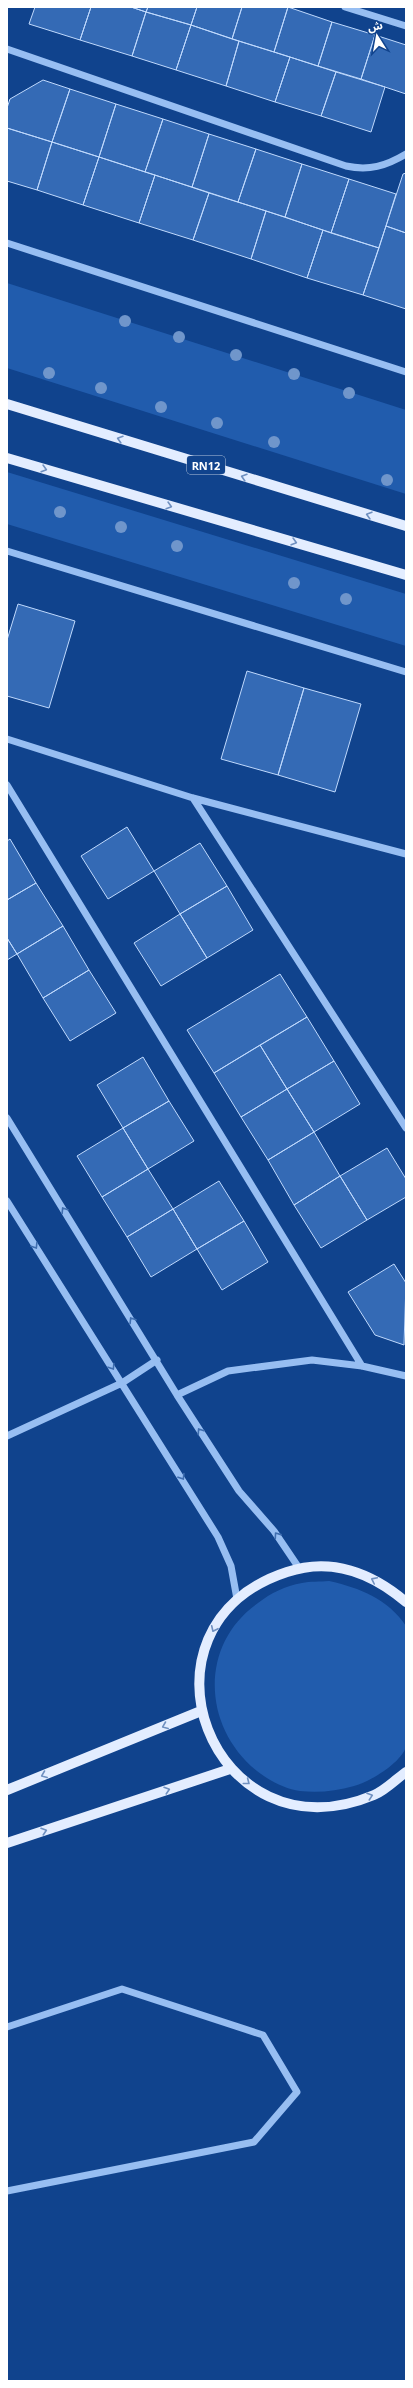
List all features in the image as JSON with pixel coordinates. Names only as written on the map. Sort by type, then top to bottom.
[{"type":"main road","name":"RN12","points":[[7,404],[406,526]]},
{"type":"main road","points":[[7,458],[406,575]]},
{"type":"main road","points":[[406,1602],[388,1586],[360,1572],[330,1566],[299,1568],[266,1579],[236,1599],[217,1623],[204,1650],[199,1681],[201,1711],[212,1742],[230,1769],[262,1793],[299,1806],[338,1807],[376,1794],[406,1772]]},
{"type":"main road","points":[[7,1790],[201,1711]]},
{"type":"main road","points":[[7,1843],[230,1769]]},
{"type":"street","points":[[345,7],[406,26]]},
{"type":"street","points":[[7,49],[346,166],[362,169],[381,166],[406,154]]},
{"type":"street","points":[[7,243],[406,372]]},
{"type":"street","points":[[7,551],[406,672]]},
{"type":"street","points":[[7,739],[193,798],[406,854]]},
{"type":"street","points":[[7,785],[362,1366]]},
{"type":"street","points":[[193,798],[406,1128]]},
{"type":"street","points":[[7,1118],[157,1360],[177,1395],[239,1491],[274,1532],[299,1568]]},
{"type":"street","points":[[7,1201],[218,1537],[231,1566],[236,1599]]},
{"type":"street","points":[[7,1436],[122,1383],[157,1360]]},
{"type":"street","points":[[177,1395],[228,1371],[312,1360],[362,1366],[406,1376]]},
{"type":"street","points":[[7,2027],[122,1989],[263,2035],[297,2092],[254,2142],[7,2191]]},
{"type":"shaded area","points":[[7,283],[406,410],[406,494],[7,368]]},
{"type":"shaded area","points":[[7,472],[406,594],[406,646],[7,524]]},
{"type":"shaded area","points":[[329,1581],[352,1587],[372,1596],[391,1609],[406,1626],[407,1744],[403,1753],[391,1766],[368,1781],[347,1788],[334,1790],[314,1792],[300,1791],[277,1784],[266,1778],[239,1753],[226,1732],[218,1709],[215,1686],[217,1663],[225,1640],[239,1620],[263,1599],[278,1590],[296,1584]]},
{"type":"building","points":[[35,7],[91,7],[80,40],[29,24]]},
{"type":"building","points":[[91,7],[131,7],[146,12],[132,56],[80,40]]},
{"type":"building","points":[[131,7],[148,7],[146,12]]},
{"type":"building","points":[[148,7],[197,7],[191,25],[146,12]]},
{"type":"building","points":[[197,7],[242,7],[232,39],[191,25]]},
{"type":"building","points":[[242,7],[288,7],[274,52],[232,39]]},
{"type":"building","points":[[288,7],[332,22],[318,66],[274,52]]},
{"type":"building","points":[[146,12],[191,25],[176,70],[132,56]]},
{"type":"building","points":[[332,22],[375,35],[361,79],[318,66]]},
{"type":"building","points":[[191,25],[239,41],[226,86],[176,70]]},
{"type":"building","points":[[375,35],[406,45],[406,94],[361,79]]},
{"type":"building","points":[[239,41],[290,57],[275,102],[226,86]]},
{"type":"building","points":[[290,57],[336,72],[321,116],[275,102]]},
{"type":"building","points":[[336,72],[385,87],[371,132],[321,116]]},
{"type":"building","points":[[43,80],[70,89],[52,142],[7,128],[7,108],[10,99]]},
{"type":"building","points":[[70,89],[116,104],[99,157],[52,142]]},
{"type":"building","points":[[116,104],[163,119],[145,172],[99,157]]},
{"type":"building","points":[[163,119],[209,134],[192,187],[145,172]]},
{"type":"building","points":[[7,128],[52,142],[37,190],[7,181]]},
{"type":"building","points":[[209,134],[256,149],[238,202],[192,187]]},
{"type":"building","points":[[52,142],[99,157],[83,205],[37,190]]},
{"type":"building","points":[[256,149],[302,164],[285,217],[238,202]]},
{"type":"building","points":[[99,157],[155,175],[139,223],[83,205]]},
{"type":"building","points":[[302,164],[349,179],[331,233],[285,217]]},
{"type":"building","points":[[406,173],[406,233],[386,226],[403,174]]},
{"type":"building","points":[[155,175],[209,193],[193,240],[139,223]]},
{"type":"building","points":[[349,179],[396,194],[379,248],[331,233]]},
{"type":"building","points":[[209,193],[266,211],[251,259],[193,240]]},
{"type":"building","points":[[266,211],[323,230],[307,278],[251,259]]},
{"type":"building","points":[[386,226],[406,233],[406,309],[363,295]]},
{"type":"building","points":[[323,230],[379,248],[363,295],[307,278]]},
{"type":"building","points":[[18,604],[75,621],[49,708],[7,696],[7,640]]},
{"type":"building","points":[[247,671],[304,688],[278,775],[221,759]]},
{"type":"building","points":[[304,688],[361,704],[335,792],[278,775]]},
{"type":"building","points":[[127,827],[154,871],[108,899],[81,856]]},
{"type":"building","points":[[10,839],[36,883],[7,900],[7,841]]},
{"type":"building","points":[[200,843],[227,886],[180,914],[154,871]]},
{"type":"building","points":[[36,883],[63,926],[17,954],[7,938],[7,900]]},
{"type":"building","points":[[227,886],[253,930],[207,958],[180,914]]},
{"type":"building","points":[[180,914],[207,958],[161,986],[134,943]]},
{"type":"building","points":[[63,926],[89,970],[43,998],[17,954]]},
{"type":"building","points":[[7,938],[17,954],[7,960]]},
{"type":"building","points":[[89,970],[116,1013],[70,1041],[43,998]]},
{"type":"building","points":[[280,974],[307,1017],[214,1073],[187,1030]]},
{"type":"building","points":[[307,1017],[334,1061],[287,1089],[260,1045]]},
{"type":"building","points":[[260,1045],[287,1089],[241,1117],[214,1073]]},
{"type":"building","points":[[143,1057],[169,1101],[123,1128],[97,1085]]},
{"type":"building","points":[[334,1061],[360,1104],[314,1132],[287,1089]]},
{"type":"building","points":[[287,1089],[314,1132],[268,1160],[241,1117]]},
{"type":"building","points":[[169,1101],[194,1141],[148,1169],[123,1128]]},
{"type":"building","points":[[123,1128],[148,1169],[102,1197],[77,1156]]},
{"type":"building","points":[[314,1132],[340,1176],[294,1205],[268,1160]]},
{"type":"building","points":[[387,1148],[406,1179],[406,1197],[367,1220],[340,1176]]},
{"type":"building","points":[[148,1169],[173,1209],[127,1237],[102,1197]]},
{"type":"building","points":[[340,1176],[367,1220],[321,1248],[294,1205]]},
{"type":"building","points":[[219,1181],[244,1221],[197,1249],[173,1209]]},
{"type":"building","points":[[173,1209],[197,1249],[151,1277],[127,1237]]},
{"type":"building","points":[[244,1221],[268,1262],[222,1290],[197,1249]]},
{"type":"building","points":[[394,1264],[406,1283],[404,1345],[375,1335],[348,1292]]}]
